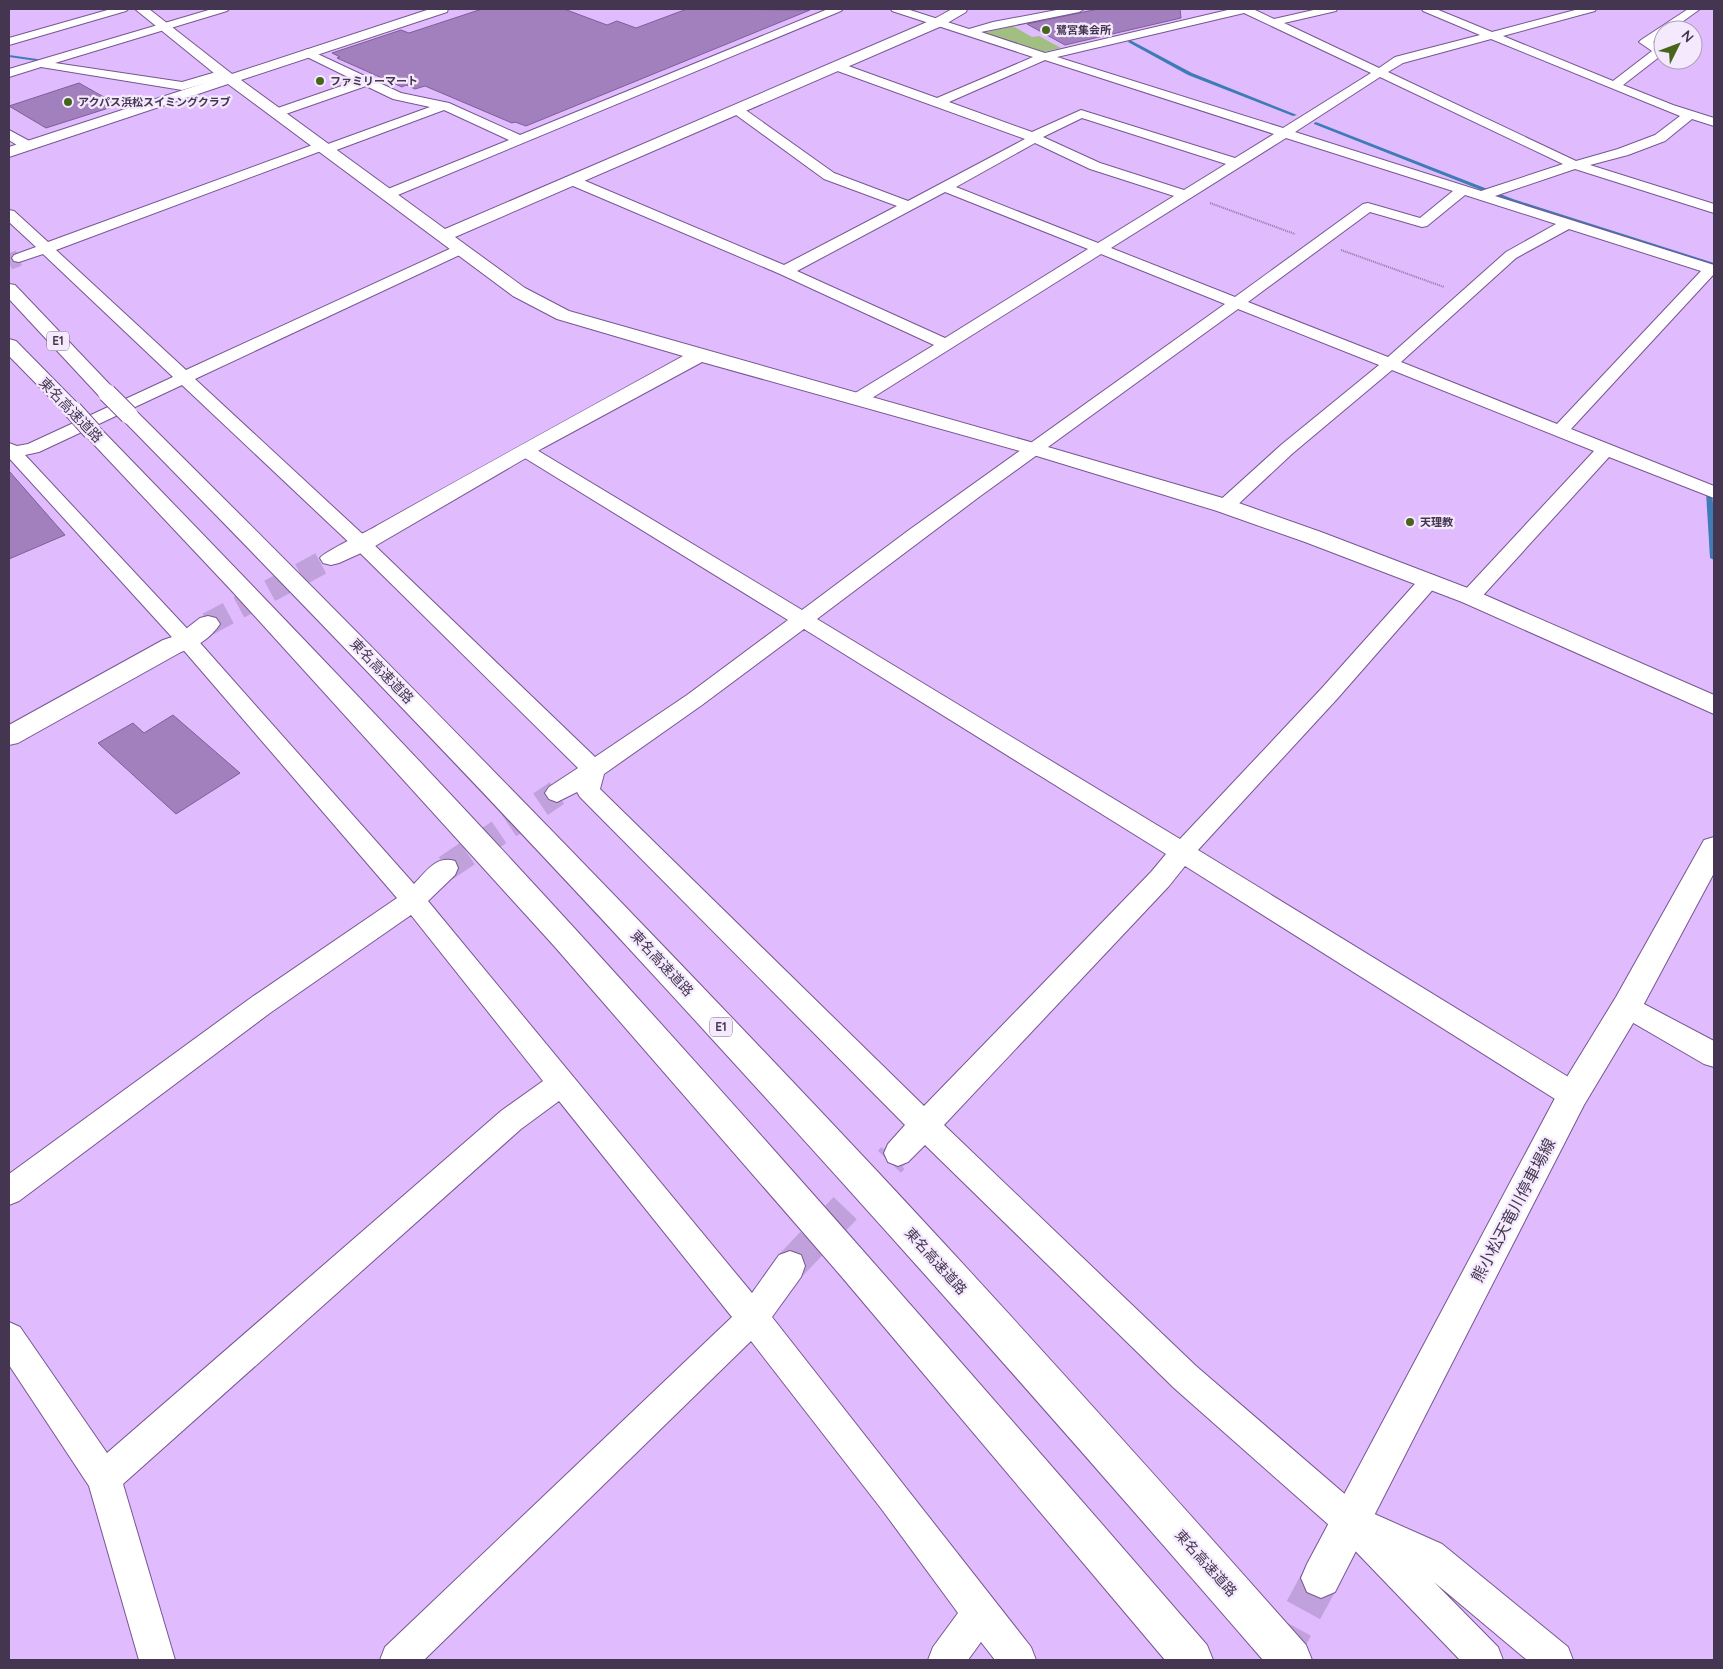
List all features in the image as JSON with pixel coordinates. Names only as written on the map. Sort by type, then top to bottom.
[{"type":"main road","points":[[141,9],[226,76],[519,292],[563,315],[698,356],[1034,449],[1225,506],[1470,596],[1714,705]]},
{"type":"main road","points":[[9,152],[226,76],[307,53],[442,9]]},
{"type":"main road","points":[[443,236],[939,22],[961,9]]},
{"type":"main road","name":"東名高速道路","points":[[9,289],[107,393],[286,572],[612,909],[900,1220],[1291,1660]]},
{"type":"main road","name":"東名高速道路","points":[[9,345],[239,585],[565,938],[853,1264],[1192,1660]]},
{"type":"main road","points":[[331,558],[362,544],[526,450],[698,356]]},
{"type":"main road","points":[[9,736],[172,646],[187,641],[208,624]]},
{"type":"main road","name":"熊小松天竜川停車場線","points":[[1321,1578],[1573,1095],[1627,1006],[1714,848]]},
{"type":"street","points":[[9,42],[122,9]]},
{"type":"street","points":[[9,73],[223,9]]},
{"type":"street","points":[[388,194],[837,9]]},
{"type":"street","points":[[896,9],[1713,270],[1561,430]]},
{"type":"street","points":[[970,32],[993,25],[1079,9]]},
{"type":"street","points":[[939,102],[1045,56],[1245,9],[1575,165],[1714,209]]},
{"type":"street","points":[[1274,22],[1332,9]]},
{"type":"street","points":[[1427,9],[1689,116],[1714,122]]},
{"type":"street","points":[[858,399],[1099,250],[1399,60],[1491,34],[1591,9]]},
{"type":"street","points":[[1682,20],[1700,10]]},
{"type":"street","points":[[1653,37],[1645,42],[1653,47]]},
{"type":"street","points":[[307,53],[397,96],[445,106],[518,139]]},
{"type":"street","points":[[1614,86],[1653,56]]},
{"type":"street","points":[[9,59],[182,86],[226,76]]},
{"type":"street","points":[[836,66],[1033,137],[1095,166],[1185,195]]},
{"type":"street","points":[[276,113],[366,82]]},
{"type":"street","points":[[19,258],[445,106]]},
{"type":"street","points":[[736,109],[829,176],[908,206]]},
{"type":"street","points":[[785,271],[1029,143],[1033,137],[1080,114],[1236,163]]},
{"type":"street","points":[[557,793],[594,770],[803,620],[915,535],[1133,376],[1237,304],[1368,207],[1422,223],[1476,193],[1498,189],[1624,152],[1660,138],[1689,116]]},
{"type":"street","points":[[9,134],[28,146]]},
{"type":"street","points":[[571,180],[785,271],[945,344]]},
{"type":"street","points":[[944,187],[1714,492]]},
{"type":"street","points":[[9,214],[362,544],[594,770]]},
{"type":"street","points":[[1225,506],[1287,449],[1390,364],[1500,264],[1511,255],[1567,224]]},
{"type":"street","points":[[10,451],[33,448],[461,249]]},
{"type":"street","points":[[526,450],[1182,852],[1573,1095]]},
{"type":"street","points":[[1470,596],[1605,450]]},
{"type":"street","points":[[10,451],[187,641],[413,900],[563,1082],[753,1318],[896,1499],[980,1613],[1018,1660]]},
{"type":"street","points":[[898,1153],[1160,879],[1182,852],[1329,694],[1429,581]]},
{"type":"street","points":[[594,770],[588,791],[924,1125],[1185,1377],[1350,1521],[1485,1660]]},
{"type":"street","points":[[9,1191],[262,1006],[413,900],[446,868]]},
{"type":"street","points":[[1627,1006],[1714,1055]]},
{"type":"street","points":[[104,1478],[511,1120],[563,1082]]},
{"type":"street","points":[[398,1660],[753,1318],[790,1266]]},
{"type":"street","points":[[9,1338],[104,1478],[157,1660]]},
{"type":"street","points":[[1350,1521],[1430,1556],[1556,1660]]},
{"type":"street","points":[[946,1660],[980,1613]]},
{"type":"green space","points":[[1013,26],[1032,37],[1039,36],[1061,48],[1043,52],[983,33]]},
{"type":"building","points":[[482,9],[564,9],[607,25],[617,21],[636,28],[687,9],[810,10],[526,126],[515,122],[512,123],[425,86],[415,89],[406,85],[402,87],[337,58],[340,57],[332,53],[401,30],[409,33]]},
{"type":"building","points":[[1098,9],[1180,9],[1181,18],[1065,45],[1027,24]]},
{"type":"building","points":[[79,83],[118,105],[46,128],[9,106]]},
{"type":"building","points":[[9,471],[65,535],[9,559]]},
{"type":"building","points":[[173,715],[240,773],[176,814],[98,743],[133,723],[144,733]]},
{"type":"waterway","points":[[1130,41],[1190,74],[1295,115]]},
{"type":"waterway","points":[[9,56],[37,60]]},
{"type":"waterway","points":[[1316,123],[1511,200],[1714,265]]},
{"type":"waterway","points":[[1709,492],[1714,558]]},
{"type":"tunnel","points":[[9,262],[19,258]]},
{"type":"tunnel","points":[[208,624],[331,558]]},
{"type":"tunnel","points":[[446,868],[557,793]]},
{"type":"tunnel","points":[[893,1158],[898,1153]]},
{"type":"tunnel","points":[[790,1266],[893,1158]]},
{"type":"tunnel","points":[[1276,1660],[1321,1578]]},
{"type":"place","name":"鷺宮集会所","points":[[1046,30]]},
{"type":"place","name":"ファミリーマート","points":[[320,81]]},
{"type":"place","name":"アクパス浜松スイミングクラブ","points":[[68,102]]},
{"type":"place","name":"天理教","points":[[1410,522]]}]
